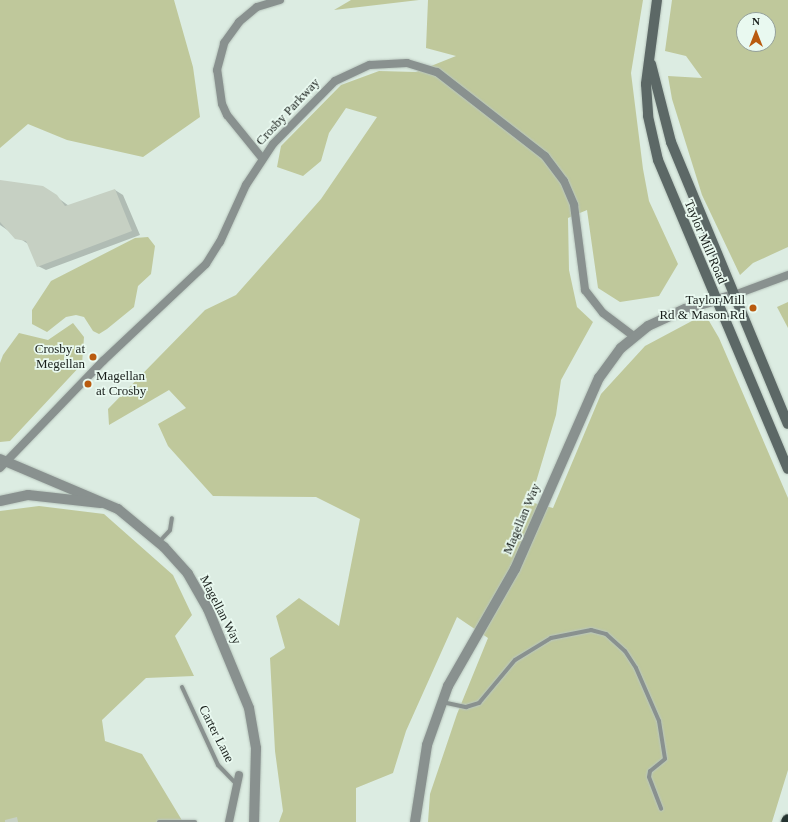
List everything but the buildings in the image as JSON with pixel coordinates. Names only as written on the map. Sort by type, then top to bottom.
[{"type":"main road","name":"Taylor Mill Road","points":[[657,0],[651,62],[646,84],[648,116],[658,160],[788,469]]},
{"type":"main road","name":"Taylor Mill Road","points":[[651,62],[671,142],[788,424]]},
{"type":"street","points":[[262,158],[227,115],[222,104],[217,70],[224,43],[239,22],[258,7],[280,0]]},
{"type":"street","name":"Crosby Parkway","points":[[0,468],[2,458],[206,264],[262,158],[319,94],[344,75],[383,63],[407,63],[437,72],[556,168],[578,220],[585,290],[604,313],[634,336]]},
{"type":"street","points":[[734,295],[788,275]]},
{"type":"street","name":"Magellan Way","points":[[415,822],[426,752],[442,702],[460,661],[515,569],[589,396],[610,362],[634,336],[685,309],[734,295]]},
{"type":"street","name":"Magellan Way","points":[[2,458],[107,503],[159,542],[188,574],[202,597],[246,698],[256,748],[254,822]]},
{"type":"street","points":[[0,501],[28,495],[107,503]]},
{"type":"street","points":[[229,822],[238,785],[239,774]]},
{"type":"lane","points":[[159,542],[170,530],[172,518]]},
{"type":"lane","points":[[442,702],[466,707],[479,703],[522,654],[551,638],[591,630],[606,634],[625,651],[636,668],[659,721],[665,759],[650,771],[649,777],[661,809]]},
{"type":"lane","name":"Carter Lane","points":[[182,687],[218,765],[238,785]]},
{"type":"lane","points":[[159,822],[195,822]]},
{"type":"green space","points":[[0,0],[174,0],[193,67],[200,117],[143,157],[67,140],[28,124],[0,148]]},
{"type":"green space","points":[[351,0],[419,0],[334,10]]},
{"type":"green space","points":[[428,0],[643,0],[631,73],[643,169],[649,201],[678,264],[659,296],[620,302],[598,288],[587,210],[568,218],[569,270],[577,307],[593,322],[561,380],[556,415],[530,502],[553,508],[601,394],[645,346],[705,314],[719,338],[788,498],[788,770],[772,822],[428,822],[430,794],[457,714],[488,638],[457,617],[406,731],[393,773],[356,788],[356,822],[279,822],[283,811],[275,751],[270,658],[285,648],[276,616],[299,598],[339,626],[360,519],[316,497],[213,496],[168,446],[158,424],[186,408],[169,390],[109,425],[108,409],[205,310],[236,295],[321,199],[377,117],[346,108],[329,133],[321,161],[303,176],[277,167],[281,146],[341,85],[379,71],[416,72],[456,56],[426,48]]},
{"type":"green space","points":[[672,0],[788,0],[788,247],[753,263],[740,275],[702,195],[672,99],[668,76],[702,78],[686,56],[665,51]]},
{"type":"green space","points":[[148,237],[155,246],[151,274],[138,286],[134,307],[107,329],[99,334],[93,331],[84,317],[76,315],[66,317],[47,332],[32,324],[32,310],[51,281],[135,238]]},
{"type":"green space","points":[[788,302],[788,328],[777,307]]},
{"type":"green space","points":[[73,323],[84,337],[82,364],[10,441],[0,442],[0,363],[3,355],[19,333],[48,340]]},
{"type":"green space","points":[[39,506],[104,514],[173,575],[192,615],[175,636],[194,676],[146,678],[102,720],[105,741],[142,754],[183,822],[0,822],[0,511]]},
{"type":"place","name":"Taylor Mill Rd & Mason Rd","points":[[753,308]]},
{"type":"place","name":"Crosby at Megellan","points":[[93,357]]},
{"type":"place","name":"Magellan at Crosby","points":[[88,384]]}]
